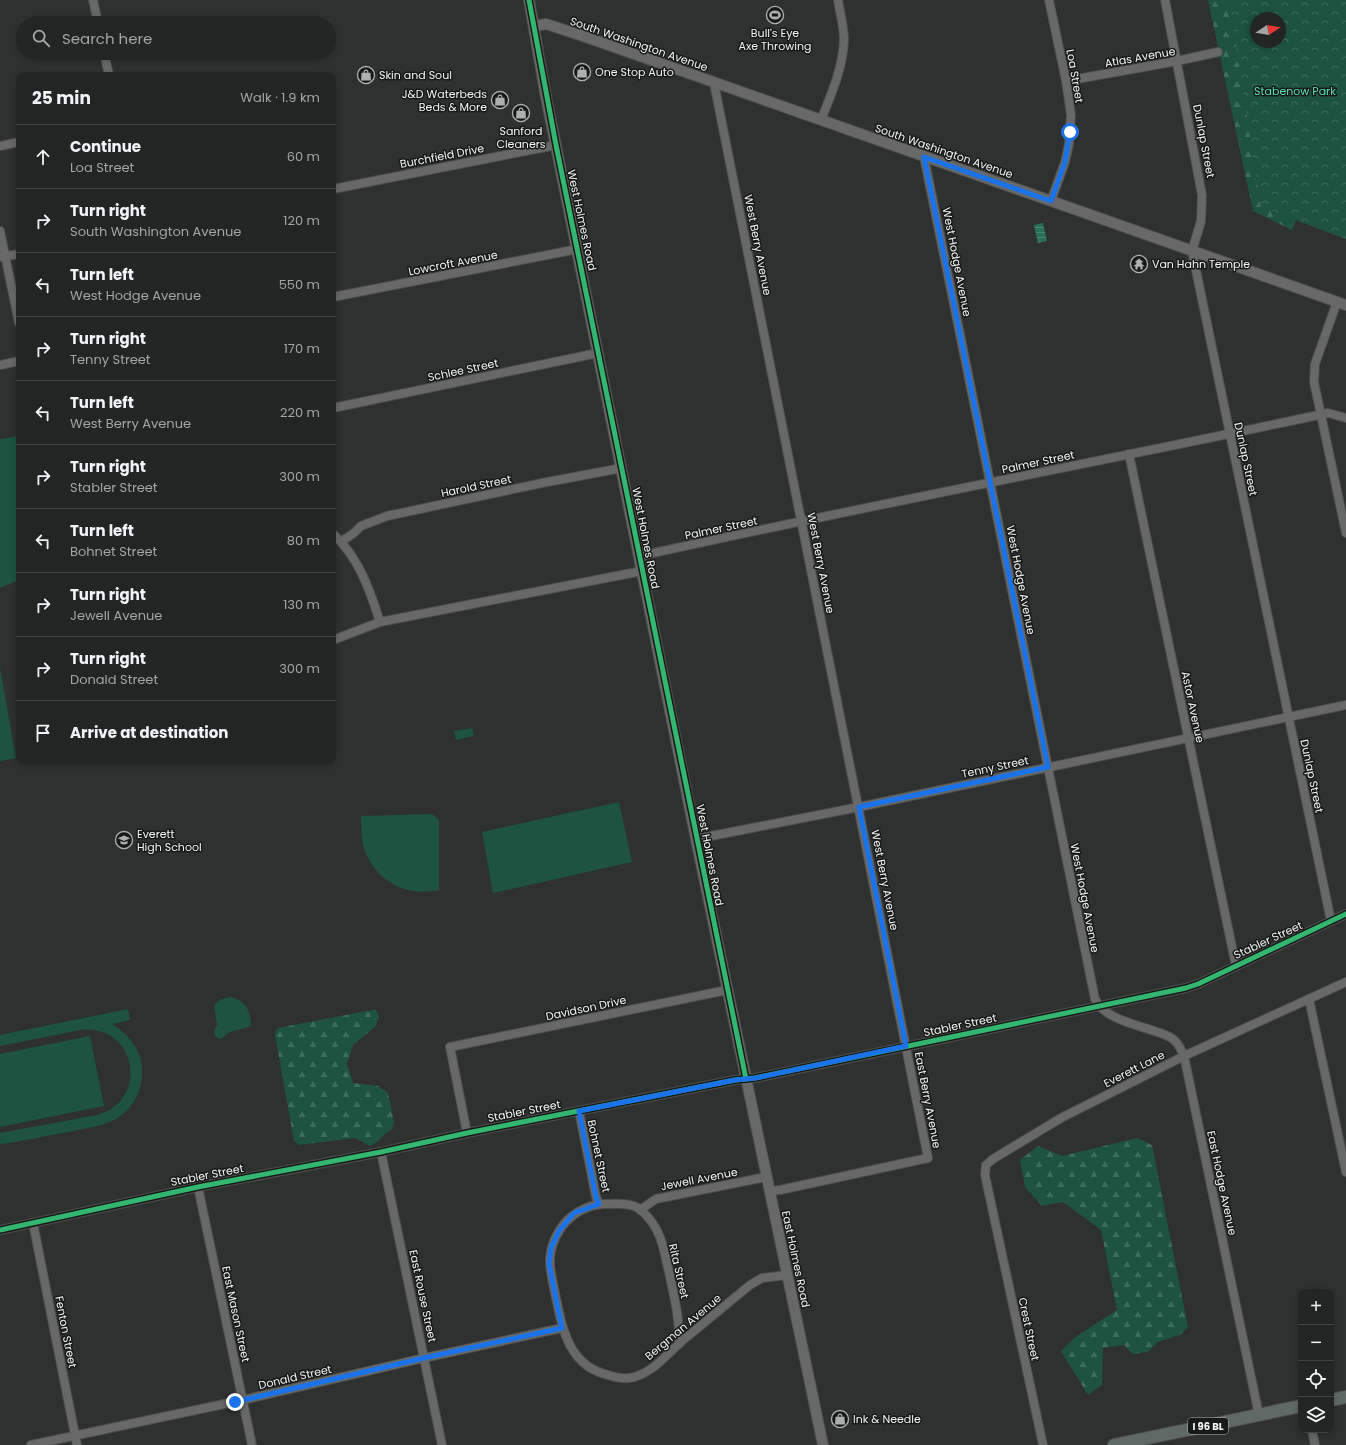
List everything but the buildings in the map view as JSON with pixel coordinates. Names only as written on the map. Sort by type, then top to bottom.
[{"type":"main road","points":[[1334,1399],[1346,1397]]},
{"type":"main road","name":"I 96 BL","points":[[1114,1445],[1298,1407]]},
{"type":"street","points":[[93,0],[96,16]]},
{"type":"street","name":"West Holmes Road","points":[[529,0],[556,145],[746,1079]]},
{"type":"street","points":[[820,120],[838,75],[842,59],[844,40],[843,25],[838,0]]},
{"type":"street","name":"Loa Street","points":[[1049,0],[1066,81],[1071,115],[1069,144],[1065,162],[1051,201]]},
{"type":"street","name":"Dunlap Street","points":[[1165,0],[1202,195],[1201,221],[1192,251],[1330,921]]},
{"type":"street","name":"South Washington Avenue","points":[[534,26],[546,24],[583,36],[1342,304]]},
{"type":"street","name":"Atlas Avenue","points":[[1066,81],[1218,52]]},
{"type":"street","points":[[106,60],[108,72]]},
{"type":"street","name":"West Berry Avenue","points":[[714,83],[906,1046]]},
{"type":"street","points":[[0,146],[16,143]]},
{"type":"street","name":"Burchfield Drive","points":[[336,188],[556,145]]},
{"type":"street","name":"West Hodge Avenue","points":[[924,157],[1095,1000],[1098,1007]]},
{"type":"street","points":[[0,231],[3,257],[16,311]]},
{"type":"street","name":"Lowcroft Avenue","points":[[336,296],[578,249]]},
{"type":"street","points":[[3,257],[16,255]]},
{"type":"street","points":[[1342,304],[1314,368],[1314,382],[1346,533]]},
{"type":"street","name":"Schlee Street","points":[[336,407],[598,353]]},
{"type":"street","points":[[0,365],[16,362]]},
{"type":"street","name":"Palmer Street","points":[[640,556],[864,507],[990,483],[1321,414],[1334,413],[1346,418]]},
{"type":"street","name":"Astor Avenue","points":[[1129,454],[1236,966]]},
{"type":"street","name":"Harold Street","points":[[342,541],[361,526],[387,516],[542,483],[622,468]]},
{"type":"street","points":[[336,536],[342,541],[354,558],[373,599],[380,622]]},
{"type":"street","points":[[336,639],[380,622],[642,571]]},
{"type":"street","name":"Tenny Street","points":[[696,839],[859,807],[1346,704]]},
{"type":"street","name":"Stabler Street","points":[[0,1230],[198,1187],[746,1079],[1186,988],[1346,914]]},
{"type":"street","name":"Everett Lane","points":[[994,1218],[984,1172],[986,1165],[993,1160],[1061,1118],[1184,1056],[1346,982]]},
{"type":"street","name":"Davidson Drive","points":[[467,1133],[450,1047],[727,990]]},
{"type":"street","points":[[1309,999],[1346,1172]]},
{"type":"street","name":"East Hodge Avenue","points":[[1098,1007],[1109,1015],[1164,1034],[1174,1039],[1184,1056],[1259,1415]]},
{"type":"street","name":"East Berry Avenue","points":[[769,1191],[780,1190],[928,1158],[906,1046]]},
{"type":"street","name":"East Holmes Road","points":[[746,1079],[823,1445]]},
{"type":"street","name":"Bohnet Street","points":[[579,1111],[596,1197],[599,1204]]},
{"type":"street","name":"East Rouse Street","points":[[381,1152],[442,1445]]},
{"type":"street","name":"Jewell Avenue","points":[[640,1210],[656,1199],[766,1177]]},
{"type":"street","name":"East Mason Street","points":[[198,1187],[252,1445]]},
{"type":"street","points":[[562,1328],[549,1264],[551,1248],[559,1231],[574,1213],[599,1204],[625,1205],[640,1210]]},
{"type":"street","name":"Rita Street","points":[[640,1210],[653,1223],[660,1237],[675,1300],[679,1344]]},
{"type":"street","name":"Crest Street","points":[[994,1218],[1043,1445]]},
{"type":"street","name":"Fenton Street","points":[[33,1223],[77,1445]]},
{"type":"street","name":"Bergman Avenue","points":[[562,1328],[581,1362],[596,1373],[628,1379],[653,1368],[679,1344],[750,1285],[762,1278],[787,1275]]},
{"type":"street","name":"Donald Street","points":[[31,1445],[243,1400],[562,1328]]},
{"type":"street","points":[[1313,1433],[1315,1445]]},
{"type":"green space","name":"Stabenow Park","points":[[1208,0],[1346,0],[1298,215],[1292,230],[1253,211]]},
{"type":"green space","name":"Stabenow Park","points":[[1229,0],[1346,0],[1346,239],[1261,207]]},
{"type":"green space","points":[[16,436],[16,581],[0,588],[0,439]]},
{"type":"green space","points":[[0,668],[16,758],[0,761]]},
{"type":"green space","points":[[472,728],[474,736],[456,740],[454,731]]},
{"type":"green space","points":[[619,802],[632,862],[493,893],[482,832]]},
{"type":"green space","points":[[432,814],[439,820],[439,890],[407,890],[388,881],[373,866],[367,856],[362,841],[361,816]]},
{"type":"green space","points":[[230,997],[240,1001],[246,1007],[250,1015],[251,1025],[249,1027],[230,1032],[219,1039],[215,1035],[214,1031],[217,1025],[214,1005],[221,999]]},
{"type":"green space","points":[[128,1009],[130,1020],[112,1024],[129,1038],[140,1056],[142,1080],[137,1096],[128,1110],[115,1120],[97,1126],[0,1144],[0,1133],[97,1115],[114,1107],[125,1094],[130,1080],[130,1064],[124,1050],[114,1038],[99,1031],[80,1030],[0,1046],[0,1035]]},
{"type":"green space","points":[[376,1010],[379,1017],[375,1027],[353,1045],[347,1064],[353,1083],[378,1086],[388,1093],[394,1122],[392,1129],[370,1146],[355,1138],[299,1145],[294,1141],[275,1035],[276,1030],[278,1028]]},
{"type":"green space","points":[[90,1036],[104,1106],[0,1127],[0,1054]]},
{"type":"green space","points":[[1137,1138],[1152,1145],[1188,1327],[1180,1335],[1158,1342],[1148,1352],[1133,1354],[1124,1345],[1103,1348],[1102,1385],[1088,1395],[1061,1351],[1077,1336],[1117,1310],[1101,1230],[1063,1202],[1042,1206],[1025,1187],[1020,1160],[1038,1146],[1062,1156]]},
{"type":"shaded area","points":[[1043,223],[1047,241],[1038,243],[1034,225]]},
{"type":"cycle path","points":[[529,0],[556,145],[746,1079]]},
{"type":"cycle path","points":[[0,1230],[198,1187],[381,1152],[467,1133],[735,1080],[755,1078],[1186,988],[1198,984],[1346,914]]},
{"type":"place","name":"Bull's Eye Axe Throwing","points":[[775,15]]},
{"type":"place","name":"One Stop Auto","points":[[582,72]]},
{"type":"place","name":"Skin and Soul","points":[[366,75]]},
{"type":"place","name":"J&D Waterbeds Beds & More","points":[[500,100]]},
{"type":"place","name":"Sanford Cleaners","points":[[521,113]]},
{"type":"place","name":"Van Hahn Temple","points":[[1139,264]]},
{"type":"place","name":"Everett High School","points":[[124,840]]},
{"type":"place","name":"Ink & Needle","points":[[840,1419]]},
{"type":"route","points":[[235,1402],[562,1328],[549,1264],[551,1248],[559,1231],[574,1213],[599,1204],[596,1197],[579,1111],[735,1080],[756,1078],[906,1046],[859,807],[1048,767],[924,157],[1051,201],[1065,162],[1070,132]]}]
